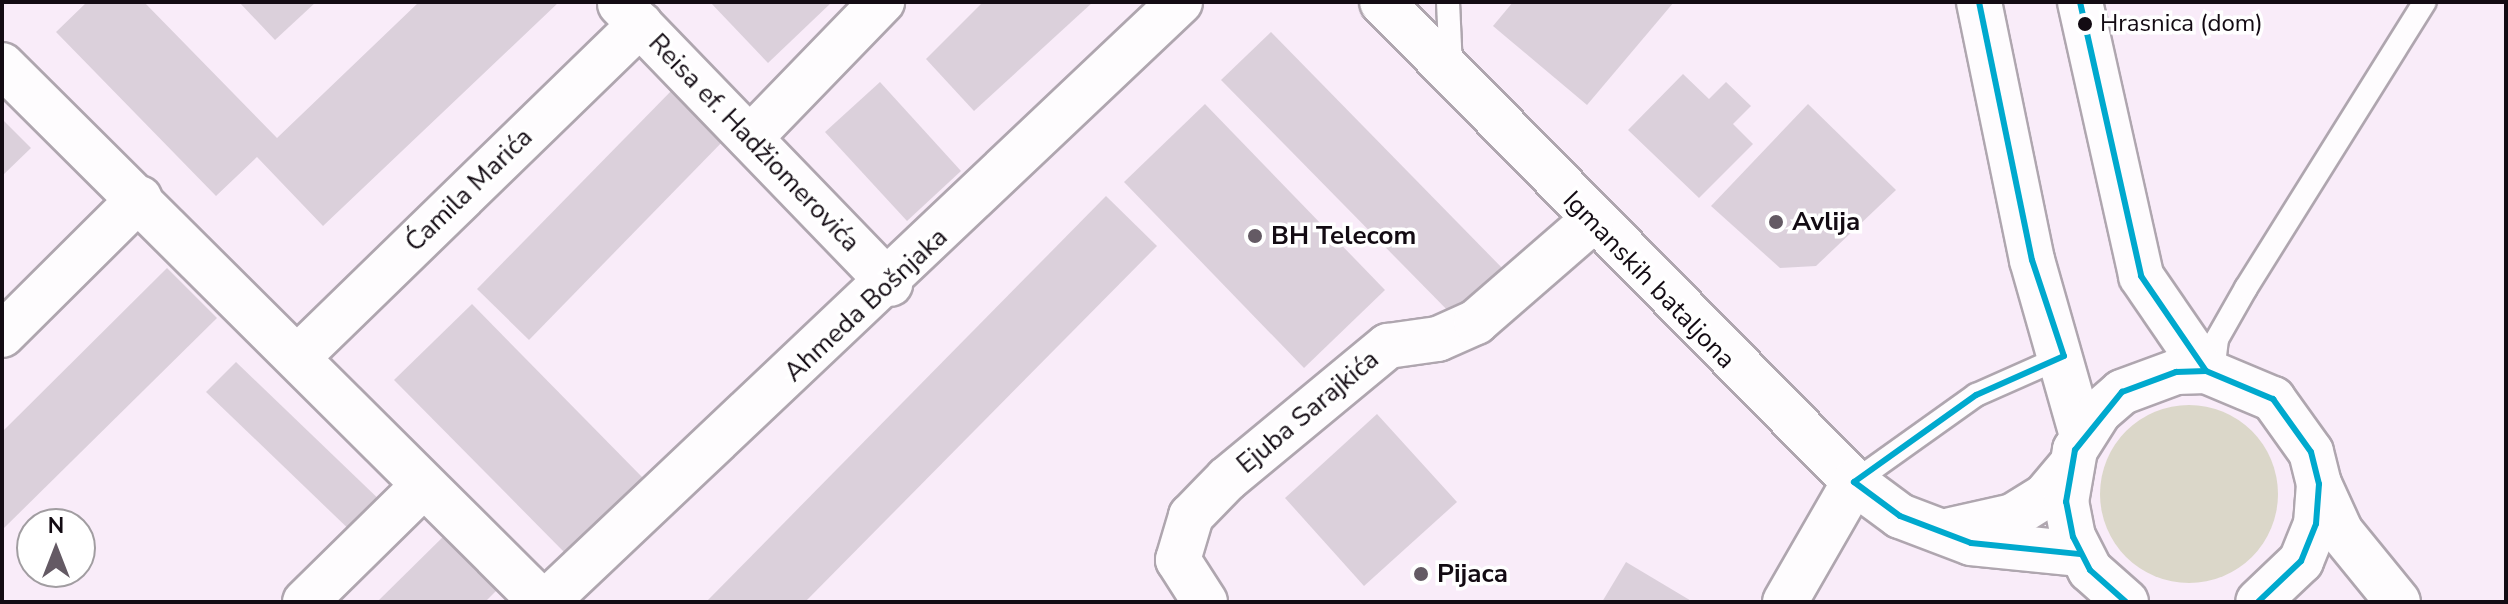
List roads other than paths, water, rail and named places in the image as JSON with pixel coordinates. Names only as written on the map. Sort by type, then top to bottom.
[{"type":"street","points":[[750,138],[882,2]]},
{"type":"street","name":"Ahmeda Bošnjaka","points":[[544,602],[890,284],[1180,2]]},
{"type":"street","name":"Igmanskih bataljona","points":[[1382,2],[1591,222],[1854,482],[1900,516],[1971,543],[2089,575]]},
{"type":"street","points":[[1979,2],[2032,260],[2064,356],[2076,451],[2068,520],[2089,575],[2126,602]]},
{"type":"street","points":[[2080,2],[2141,276],[2209,372]]},
{"type":"street","name":"Reisa ef. Hadžiomerovića","points":[[629,13],[890,284]]},
{"type":"street","name":"Ćamila Marića","points":[[299,356],[629,13]]},
{"type":"street","points":[[2,65],[299,356],[423,486],[544,602]]},
{"type":"street","points":[[9,313],[140,198]]},
{"type":"street","name":"Ejuba Sarajkića","points":[[1205,602],[1178,560],[1191,516],[1227,479],[1388,346],[1438,339],[1476,322],[1591,222]]},
{"type":"street","points":[[1937,530],[2013,516],[2046,495],[2122,392],[2148,379],[2209,372],[2273,399],[2306,442],[2319,484],[2341,532],[2398,602]]},
{"type":"street","points":[[1785,602],[1854,482]]},
{"type":"street","points":[[2258,602],[2301,561],[2316,524],[2319,484]]},
{"type":"street","points":[[305,602],[423,486]]},
{"type":"lane","points":[[1448,2],[1451,73]]},
{"type":"lane","points":[[2209,372],[2217,339],[2246,288],[2425,2]]},
{"type":"lane","points":[[1854,482],[1976,395],[2064,356]]},
{"type":"place","name":"Hrasnica (dom)","points":[[2085,24]]},
{"type":"place","name":"Avlija","points":[[1776,222]]},
{"type":"place","name":"BH Telecom","points":[[1255,236]]},
{"type":"place","name":"Pijaca","points":[[1421,574]]}]
